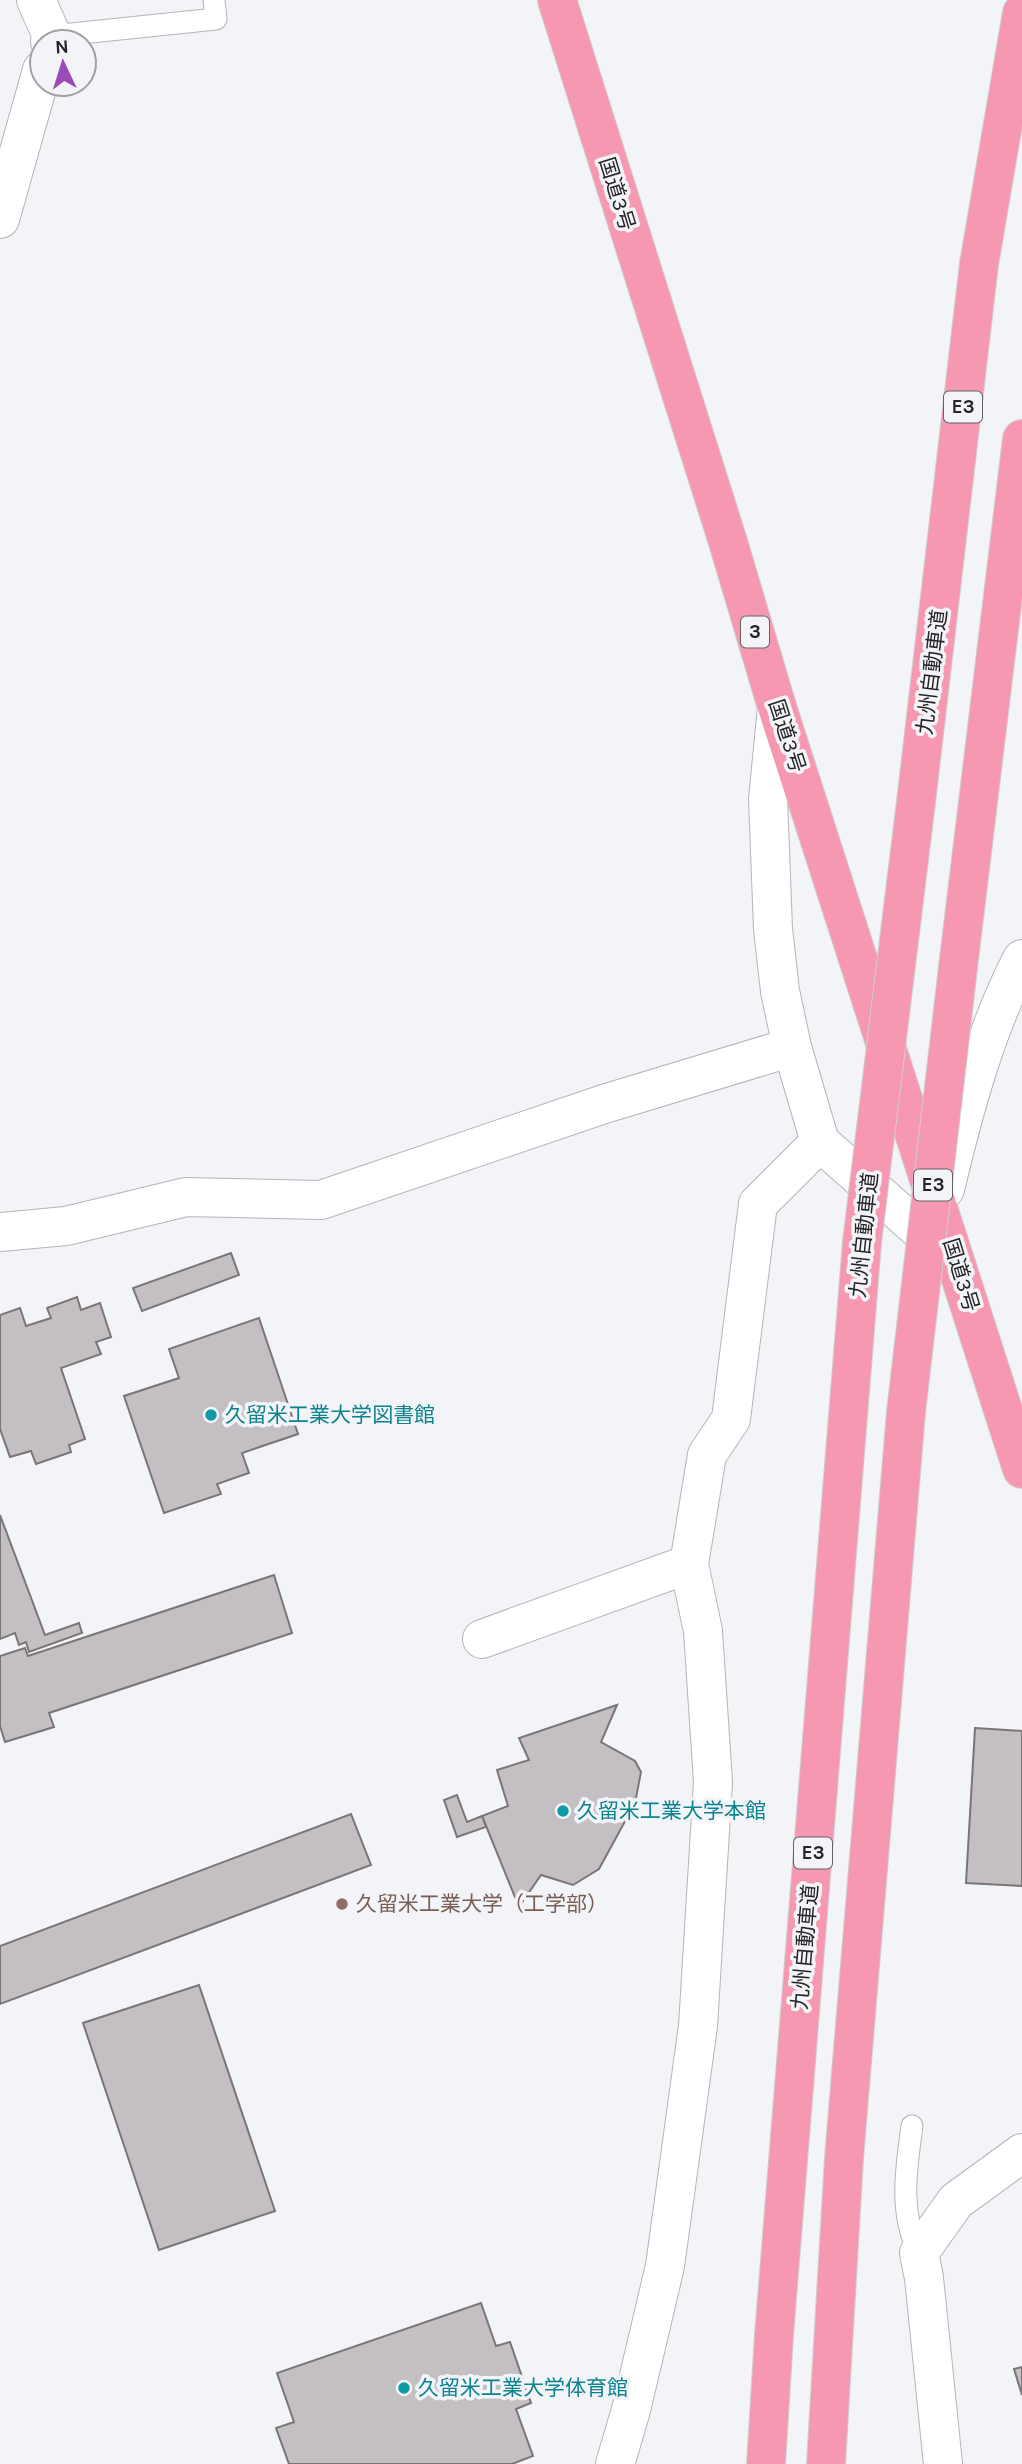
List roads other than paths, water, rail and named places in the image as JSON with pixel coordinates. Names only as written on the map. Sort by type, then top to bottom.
[{"type":"highway","name":"国道3号","points":[[557,0],[777,706],[1022,1469]]},
{"type":"highway","name":"九州自動車道","points":[[766,2464],[776,2307],[862,1242],[979,264],[1022,13]]},
{"type":"highway","name":"E3","points":[[826,2464],[844,2158],[906,1412],[1022,439]]},
{"type":"street","points":[[36,0],[43,28]]},
{"type":"street","points":[[0,219],[34,98]]},
{"type":"street","points":[[777,706],[768,799],[773,929],[780,991],[792,1047],[820,1142],[957,1263]]},
{"type":"street","points":[[940,1210],[962,1118],[1001,999],[1022,959]]},
{"type":"street","points":[[0,1232],[66,1226],[186,1197],[321,1200],[604,1104],[792,1047]]},
{"type":"street","points":[[615,2464],[665,2266],[698,2026],[713,1782],[703,1631],[689,1564],[707,1455],[731,1419],[758,1204],[820,1142]]},
{"type":"street","points":[[482,1639],[689,1564]]},
{"type":"street","points":[[943,2464],[924,2278],[919,2253],[956,2201],[1022,2153]]},
{"type":"lane","points":[[98,40],[216,19],[214,0]]},
{"type":"lane","points":[[912,2126],[904,2191],[910,2236],[919,2253]]},
{"type":"place","name":"久留米工業大学図書館","points":[[211,1415]]},
{"type":"place","name":"久留米工業大学本館","points":[[563,1811]]},
{"type":"place","name":"久留米工業大学（工学部）","points":[[342,1904]]},
{"type":"place","name":"久留米工業大学体育館","points":[[404,2388]]}]
